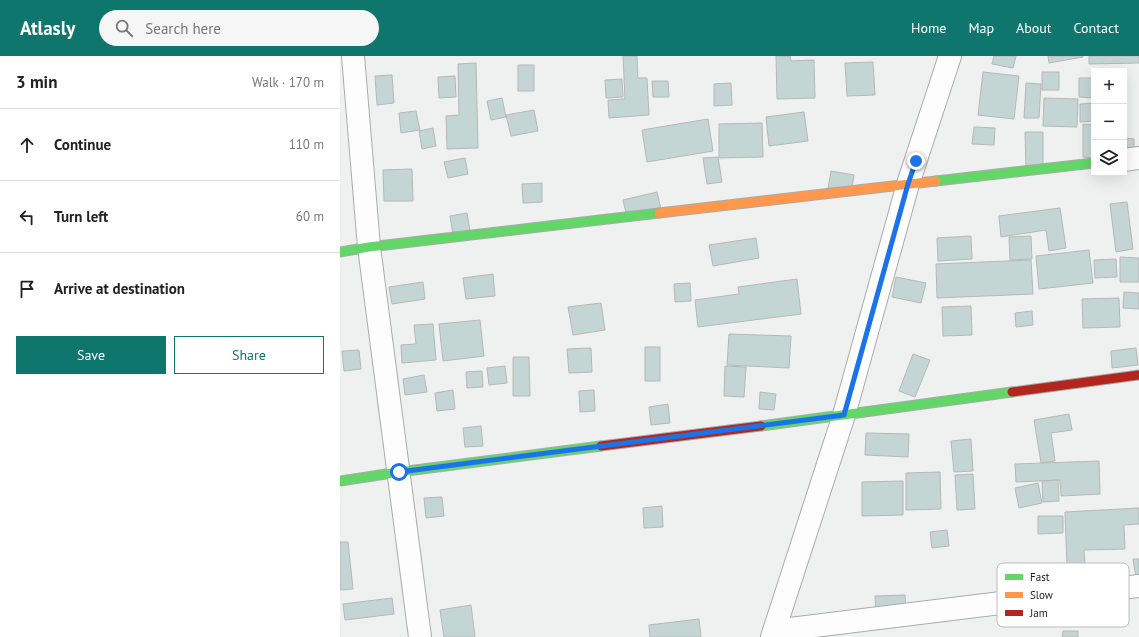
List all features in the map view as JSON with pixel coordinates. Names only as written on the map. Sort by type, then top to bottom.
[{"type":"street","points":[[353,56],[369,247],[420,637]]},
{"type":"street","points":[[950,56],[908,184],[844,415],[773,634],[997,605]]},
{"type":"street","points":[[1127,160],[1139,158]]},
{"type":"street","points":[[340,252],[369,247],[1091,163]]},
{"type":"street","points":[[340,481],[1139,375]]},
{"type":"street","points":[[1129,587],[1139,586]]},
{"type":"building","points":[[623,56],[637,56],[638,78],[647,78],[649,115],[609,118],[608,100],[625,99]]},
{"type":"building","points":[[776,56],[790,56],[791,61],[814,60],[815,98],[777,99]]},
{"type":"building","points":[[994,56],[1016,56],[1013,68],[992,64]]},
{"type":"building","points":[[1048,56],[1083,56],[1083,57],[1049,63]]},
{"type":"building","points":[[1089,56],[1139,56],[1139,63],[1089,64]]},
{"type":"building","points":[[873,62],[875,95],[847,96],[845,63]]},
{"type":"building","points":[[476,63],[478,148],[447,149],[446,116],[459,115],[458,64]]},
{"type":"building","points":[[518,65],[534,65],[534,91],[518,91]]},
{"type":"building","points":[[983,72],[1019,76],[1014,119],[978,115]]},
{"type":"building","points":[[1042,72],[1059,72],[1059,90],[1042,90]]},
{"type":"building","points":[[392,75],[394,103],[377,105],[375,76]]},
{"type":"building","points":[[455,76],[456,97],[439,98],[438,77]]},
{"type":"building","points":[[1079,78],[1091,78],[1091,98],[1079,97]]},
{"type":"building","points":[[622,79],[623,97],[606,98],[605,80]]},
{"type":"building","points":[[652,81],[668,81],[669,97],[653,97]]},
{"type":"building","points":[[731,83],[732,105],[714,106],[714,84]]},
{"type":"building","points":[[1026,83],[1041,84],[1039,118],[1024,118]]},
{"type":"building","points":[[502,98],[506,117],[491,120],[487,101]]},
{"type":"building","points":[[1044,98],[1078,99],[1077,127],[1043,126]]},
{"type":"building","points":[[1091,103],[1091,121],[1080,122],[1080,104]]},
{"type":"building","points":[[534,110],[538,131],[511,136],[506,115]]},
{"type":"building","points":[[416,111],[420,130],[401,133],[399,113]]},
{"type":"building","points":[[804,112],[808,141],[769,146],[766,117]]},
{"type":"building","points":[[708,119],[713,151],[647,162],[642,130]]},
{"type":"building","points":[[762,123],[763,157],[719,158],[719,124]]},
{"type":"building","points":[[1083,124],[1091,125],[1091,158],[1083,157]]},
{"type":"building","points":[[974,127],[995,128],[994,145],[972,144]]},
{"type":"building","points":[[433,128],[436,146],[422,149],[419,131]]},
{"type":"building","points":[[1025,132],[1043,132],[1043,168],[1026,169]]},
{"type":"building","points":[[1127,138],[1134,139],[1134,158],[1127,158]]},
{"type":"building","points":[[718,157],[722,182],[707,184],[703,158]]},
{"type":"building","points":[[465,158],[468,174],[448,178],[444,162]]},
{"type":"building","points":[[412,169],[413,201],[384,201],[383,170]]},
{"type":"building","points":[[831,171],[854,175],[851,193],[828,189]]},
{"type":"building","points":[[542,183],[542,202],[523,203],[522,184]]},
{"type":"building","points":[[657,192],[661,209],[627,217],[623,200]]},
{"type":"building","points":[[1127,202],[1133,249],[1116,252],[1110,204]]},
{"type":"building","points":[[1060,208],[1066,248],[1049,251],[1046,230],[1001,237],[999,216]]},
{"type":"building","points":[[467,213],[470,231],[453,234],[450,216]]},
{"type":"building","points":[[971,236],[972,259],[938,261],[937,238]]},
{"type":"building","points":[[1031,236],[1032,259],[1010,260],[1009,237]]},
{"type":"building","points":[[756,238],[759,258],[713,266],[709,245]]},
{"type":"building","points":[[1089,250],[1093,283],[1039,289],[1036,256]]},
{"type":"building","points":[[1120,257],[1139,258],[1139,282],[1120,282]]},
{"type":"building","points":[[1116,259],[1117,277],[1095,278],[1094,260]]},
{"type":"building","points":[[1031,260],[1033,294],[937,298],[936,264]]},
{"type":"building","points":[[493,274],[495,296],[466,299],[463,278]]},
{"type":"building","points":[[896,277],[926,283],[921,303],[892,297]]},
{"type":"building","points":[[797,279],[801,314],[698,327],[695,300],[739,294],[738,287]]},
{"type":"building","points":[[423,282],[425,299],[392,304],[389,287]]},
{"type":"building","points":[[690,283],[691,301],[675,302],[674,284]]},
{"type":"building","points":[[1124,292],[1139,293],[1139,309],[1123,308]]},
{"type":"building","points":[[1119,298],[1120,327],[1083,328],[1082,299]]},
{"type":"building","points":[[601,303],[605,330],[573,335],[568,307]]},
{"type":"building","points":[[971,306],[972,335],[943,336],[942,307]]},
{"type":"building","points":[[1032,311],[1033,325],[1016,327],[1015,313]]},
{"type":"building","points":[[480,320],[484,356],[443,361],[439,324]]},
{"type":"building","points":[[433,324],[436,360],[402,363],[401,345],[416,344],[414,325]]},
{"type":"building","points":[[729,334],[791,336],[789,368],[727,365]]},
{"type":"building","points":[[645,347],[660,347],[660,381],[645,381]]},
{"type":"building","points":[[591,348],[592,372],[569,373],[567,349]]},
{"type":"building","points":[[1136,348],[1138,365],[1112,368],[1111,351]]},
{"type":"building","points":[[359,350],[361,369],[344,371],[342,351]]},
{"type":"building","points":[[913,354],[930,360],[915,397],[899,391]]},
{"type":"building","points":[[513,357],[529,357],[530,396],[513,396]]},
{"type":"building","points":[[505,366],[507,383],[489,385],[487,368]]},
{"type":"building","points":[[725,366],[746,367],[744,397],[724,396]]},
{"type":"building","points":[[482,371],[483,387],[467,388],[466,372]]},
{"type":"building","points":[[424,375],[427,392],[405,395],[403,379]]},
{"type":"building","points":[[453,390],[455,409],[437,411],[435,393]]},
{"type":"building","points":[[594,390],[595,411],[580,412],[579,391]]},
{"type":"building","points":[[760,392],[776,394],[774,410],[759,409]]},
{"type":"building","points":[[668,404],[670,423],[651,425],[649,407]]},
{"type":"building","points":[[1069,414],[1072,430],[1051,433],[1055,461],[1041,463],[1034,420]]},
{"type":"building","points":[[481,426],[483,446],[465,447],[463,428]]},
{"type":"building","points":[[866,433],[909,434],[908,457],[865,455]]},
{"type":"building","points":[[971,439],[973,471],[954,472],[951,441]]},
{"type":"building","points":[[1099,461],[1100,494],[1061,496],[1060,480],[1016,482],[1015,464]]},
{"type":"building","points":[[940,472],[941,509],[906,510],[906,473]]},
{"type":"building","points":[[973,474],[975,509],[957,510],[955,475]]},
{"type":"building","points":[[1058,480],[1059,501],[1043,502],[1042,481]]},
{"type":"building","points":[[903,481],[903,515],[862,516],[862,482]]},
{"type":"building","points":[[1038,483],[1042,503],[1019,508],[1015,488]]},
{"type":"building","points":[[442,497],[444,516],[426,518],[424,498]]},
{"type":"building","points":[[662,506],[663,527],[644,528],[643,508]]},
{"type":"building","points":[[1139,508],[1139,524],[1124,525],[1125,549],[1084,550],[1085,563],[1067,563],[1065,512]]},
{"type":"building","points":[[1038,516],[1063,516],[1063,533],[1038,534]]},
{"type":"building","points":[[947,530],[949,546],[932,548],[930,532]]},
{"type":"building","points":[[340,542],[348,542],[353,589],[340,590]]},
{"type":"building","points":[[1133,559],[1139,559],[1139,578],[1136,578]]},
{"type":"building","points":[[905,595],[906,615],[876,616],[875,596]]},
{"type":"building","points":[[392,598],[394,614],[345,620],[343,604]]},
{"type":"building","points":[[471,605],[475,637],[444,637],[440,610]]},
{"type":"building","points":[[699,619],[701,637],[650,637],[649,625]]},
{"type":"building","points":[[1063,631],[1078,631],[1078,637],[1062,637]]},
{"type":"traffic: fast","points":[[936,181],[1091,163]]},
{"type":"traffic: fast","points":[[340,252],[369,247],[659,213]]},
{"type":"traffic: fast","points":[[761,426],[1012,392]]},
{"type":"traffic: fast","points":[[340,481],[601,446]]},
{"type":"traffic: slow","points":[[659,213],[936,181]]},
{"type":"traffic: jam","points":[[1012,392],[1139,375]]},
{"type":"traffic: jam","points":[[601,446],[761,426]]},
{"type":"route","points":[[399,472],[844,415],[908,184],[916,161]]}]
